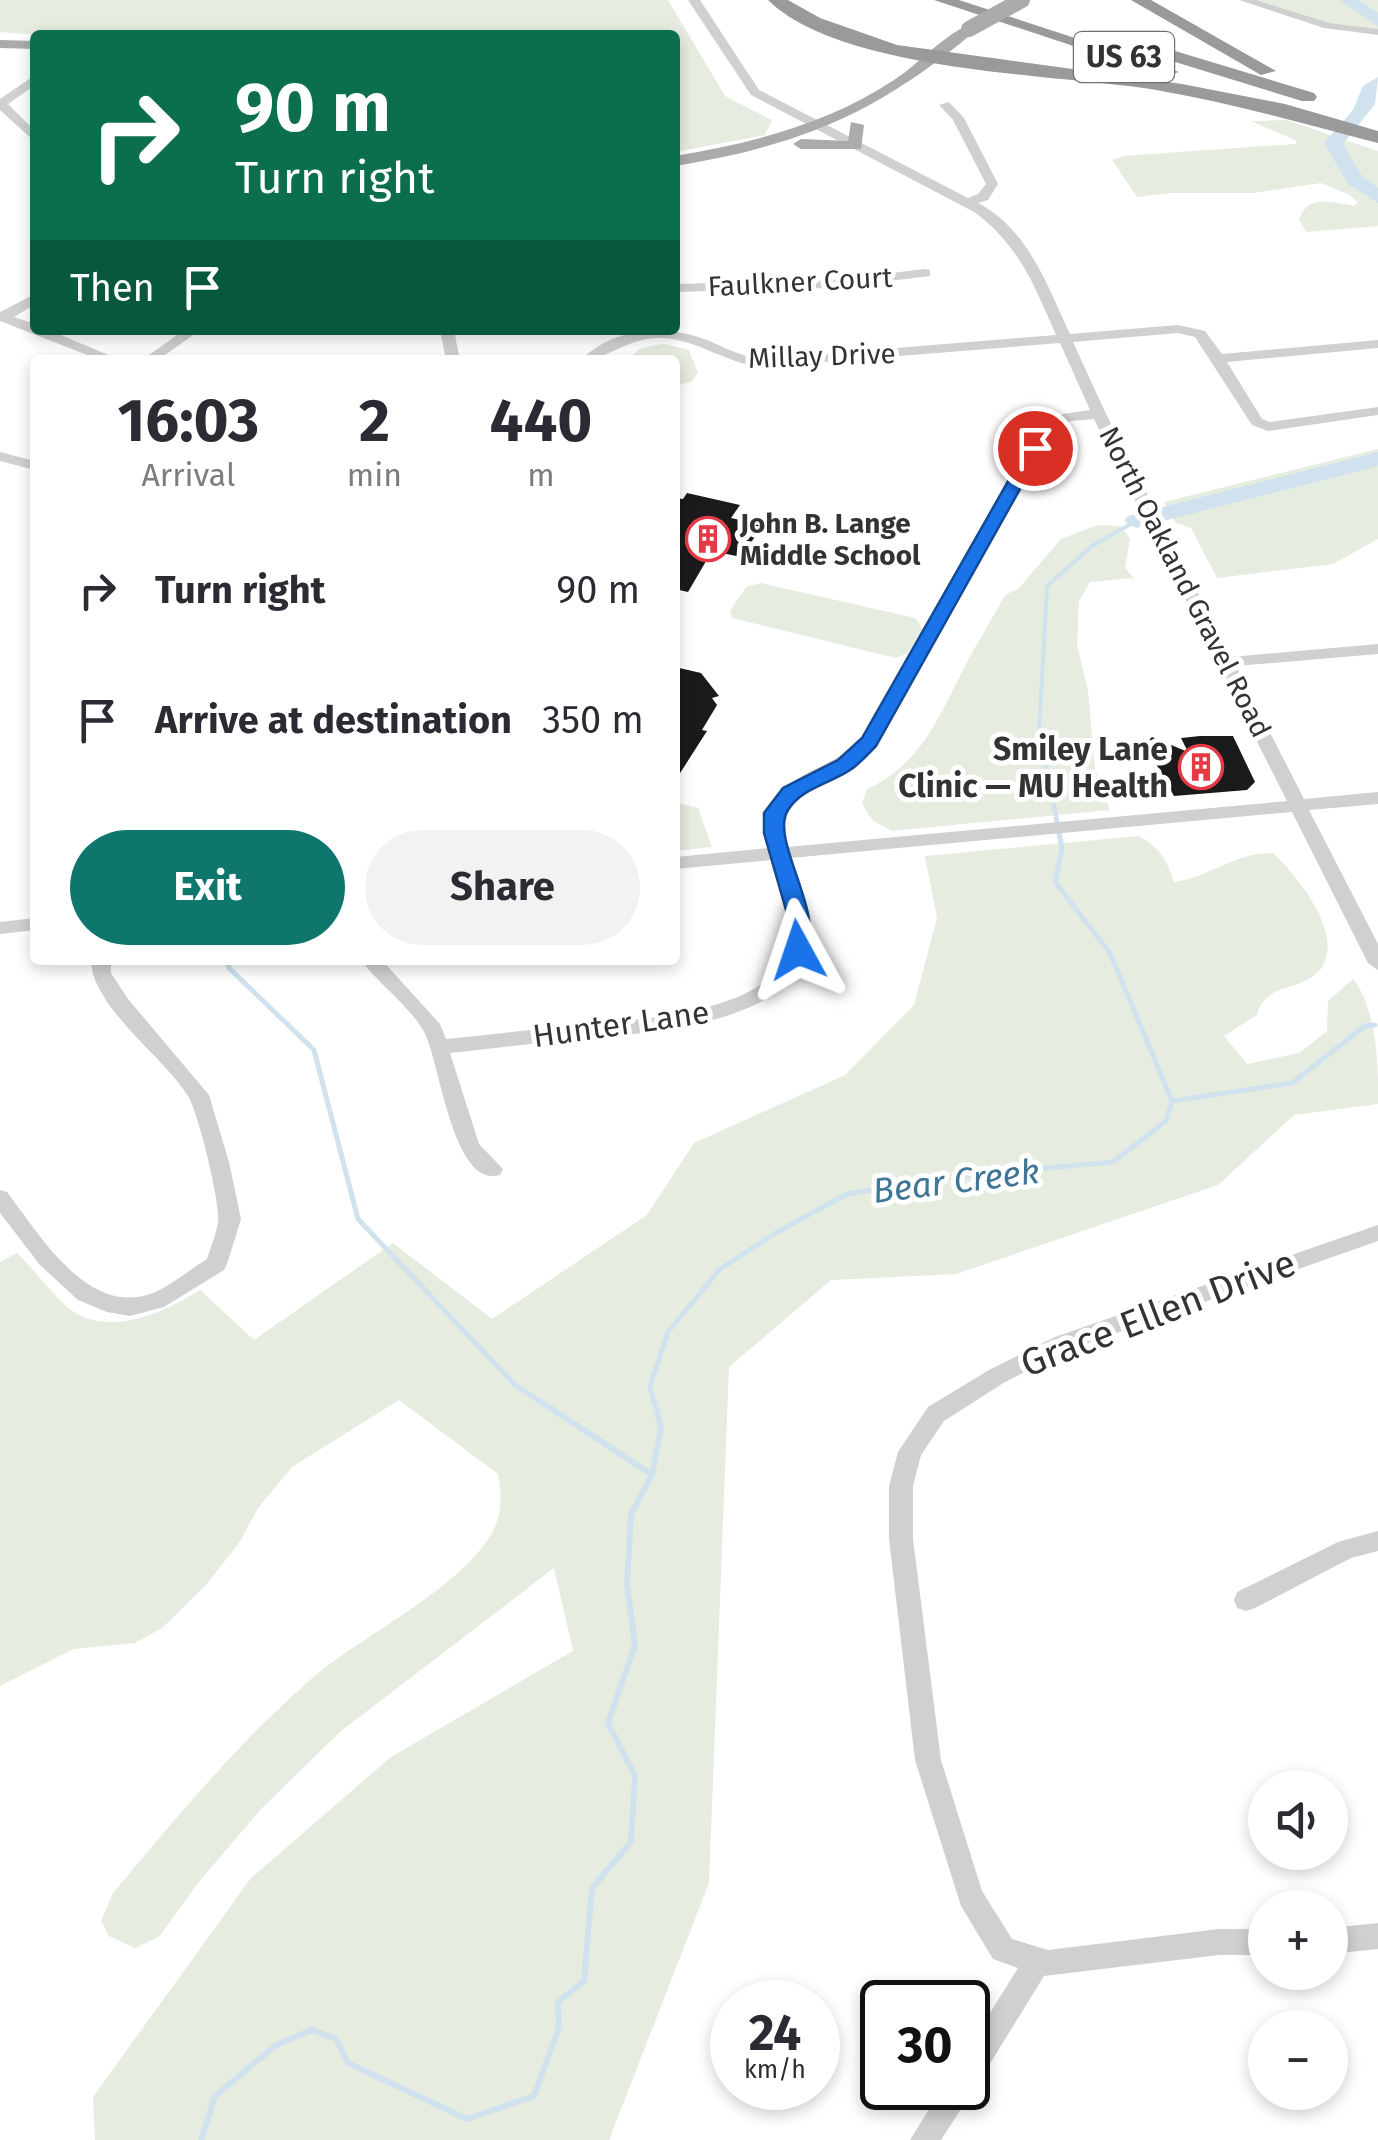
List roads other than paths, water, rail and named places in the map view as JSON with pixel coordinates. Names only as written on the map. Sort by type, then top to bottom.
[{"type":"highway","points":[[776,0],[828,28],[934,60],[1129,80],[1305,115]]},
{"type":"highway","name":"US 63","points":[[942,0],[1305,115],[1375,130]]},
{"type":"highway","name":"US 63","points":[[996,0],[1327,103],[1375,130]]},
{"type":"highway","points":[[1139,0],[1327,103]]},
{"type":"main road","points":[[680,164],[740,159],[852,120],[905,94],[968,28],[1022,0]]},
{"type":"main road","points":[[0,44],[30,45]]},
{"type":"main road","points":[[794,142],[795,116],[852,120]]},
{"type":"main road","points":[[794,142],[856,146],[852,120]]},
{"type":"street","name":"North Oakland Gravel Road","points":[[694,0],[745,81],[766,99],[997,221],[1022,248],[1100,414],[1378,963]]},
{"type":"street","points":[[1245,0],[1312,22],[1378,32]]},
{"type":"street","points":[[30,83],[1,104],[30,133]]},
{"type":"street","points":[[945,105],[958,118],[992,184],[983,197],[966,203]]},
{"type":"street","name":"Faulkner Court","points":[[680,288],[791,285],[925,273]]},
{"type":"street","points":[[2,316],[30,301]]},
{"type":"street","points":[[2,316],[30,328]]},
{"type":"street","name":"Millay Drive","points":[[670,335],[684,337],[731,359],[762,363],[1178,329],[1200,334],[1258,422],[1268,427],[1285,428],[1378,411]]},
{"type":"street","points":[[49,335],[100,355]]},
{"type":"street","points":[[156,355],[186,335]]},
{"type":"street","name":"Millay Drive","points":[[595,355],[611,343],[638,335]]},
{"type":"street","points":[[1218,359],[1378,344]]},
{"type":"street","points":[[781,854],[774,813],[780,802],[804,784],[845,764],[870,742],[1047,426],[1068,417],[1100,414]]},
{"type":"street","points":[[0,456],[30,465]]},
{"type":"street","points":[[1228,662],[1378,649]]},
{"type":"street","points":[[680,863],[1378,798]]},
{"type":"street","name":"Hunter Lane","points":[[440,1047],[670,1023],[715,1013],[758,996],[784,976],[798,950],[800,924],[781,854]]},
{"type":"street","points":[[0,928],[30,925]]},
{"type":"street","points":[[0,1198],[74,1286],[104,1306],[154,1302],[216,1264],[230,1220],[219,1162],[199,1095],[121,1004],[102,974],[101,965]]},
{"type":"street","points":[[376,965],[433,1028],[470,1148],[493,1169]]},
{"type":"street","name":"Grace Ellen Drive","points":[[1248,1942],[1219,1942],[1078,1963],[1037,1962],[1002,1950],[984,1923],[957,1860],[928,1760],[901,1539],[901,1486],[910,1452],[936,1414],[997,1376],[1062,1344],[1378,1233]]},
{"type":"street","points":[[1246,1600],[1346,1549],[1378,1541]]},
{"type":"street","points":[[1348,1939],[1378,1936]]},
{"type":"street","points":[[990,2038],[1037,1962]]},
{"type":"street","points":[[924,2140],[944,2110]]},
{"type":"waterway","name":"Bear Creek","points":[[1347,0],[1378,21]]},
{"type":"waterway","name":"Bear Creek","points":[[1378,82],[1369,90],[1361,111],[1333,143],[1355,180],[1378,197]]},
{"type":"waterway","name":"Bear Creek","points":[[1136,521],[1378,459]]},
{"type":"waterway","name":"Bear Creek","points":[[1057,821],[1039,733],[1047,586],[1092,546],[1136,521]]},
{"type":"waterway","name":"Bear Creek","points":[[1056,818],[1062,848],[1055,882],[1110,953],[1172,1101]]},
{"type":"waterway","points":[[228,965],[314,1050],[358,1219],[515,1385],[542,1403]]},
{"type":"waterway","points":[[1172,1101],[1292,1083],[1365,1026],[1375,1025]]},
{"type":"waterway","name":"Bear Creek","points":[[654,1403],[650,1386],[668,1332],[720,1269],[777,1232],[847,1194],[958,1176],[1113,1162],[1166,1121],[1172,1101]]},
{"type":"waterway","points":[[538,1400],[651,1474]]},
{"type":"waterway","name":"Bear Creek","points":[[201,2140],[215,2096],[276,2045],[312,2030],[336,2039],[348,2063],[467,2119],[534,2096],[559,2027],[558,2002],[584,1981],[592,1888],[631,1842],[635,1776],[608,1723],[635,1645],[627,1585],[631,1514],[652,1475],[661,1428],[654,1400]]},
{"type":"place","name":"John B. Lange Middle School","points":[[708,539]]},
{"type":"place","name":"Smiley Lane Clinic — MU Health","points":[[1201,767]]}]
